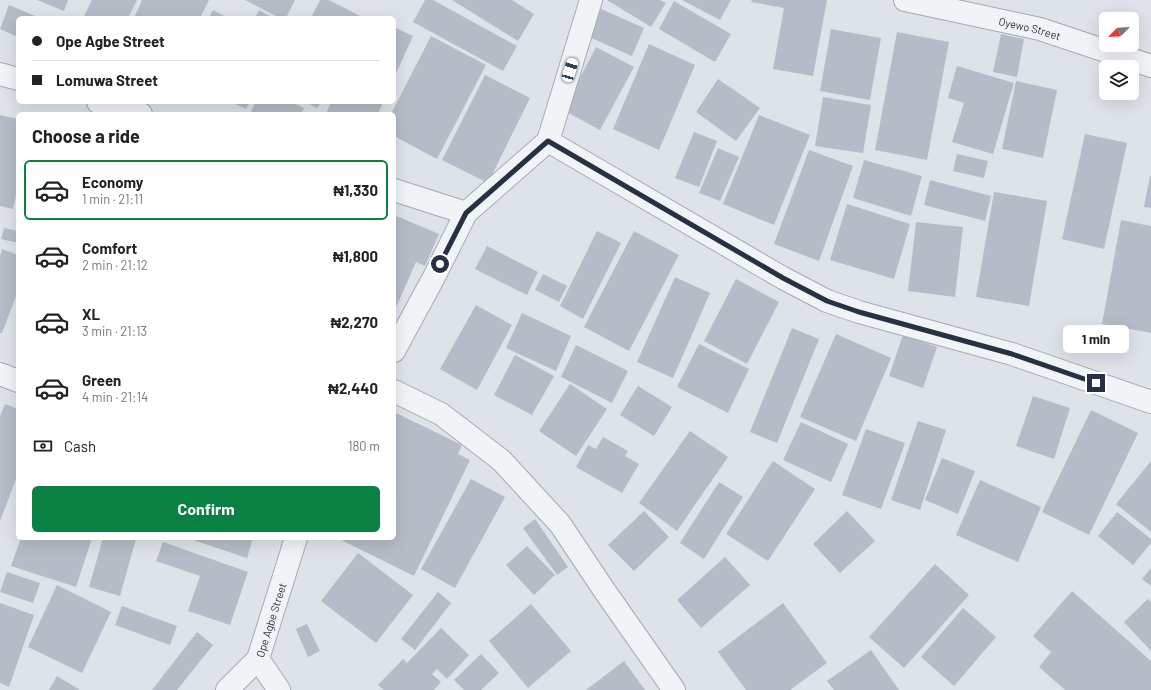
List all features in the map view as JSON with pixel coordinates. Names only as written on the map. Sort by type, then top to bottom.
[{"type":"street","points":[[396,347],[434,277],[466,213],[548,141],[591,0]]},
{"type":"street","name":"Oyewo Street","points":[[908,0],[1040,29],[1151,66]]},
{"type":"street","points":[[0,74],[16,78]]},
{"type":"street","points":[[105,104],[134,112]]},
{"type":"street","points":[[548,141],[783,278],[827,301],[859,312],[1012,354],[1151,402]]},
{"type":"street","points":[[396,191],[466,213]]},
{"type":"street","points":[[0,374],[16,380]]},
{"type":"street","points":[[396,392],[441,414],[501,460],[560,524],[674,690]]},
{"type":"street","name":"Ope Agbe Street","points":[[227,690],[258,659],[295,540]]},
{"type":"street","points":[[258,659],[279,690]]},
{"type":"building","points":[[37,0],[68,0],[64,11]]},
{"type":"building","points":[[92,0],[137,0],[129,16],[84,16]]},
{"type":"building","points":[[142,0],[209,0],[201,16],[135,16]]},
{"type":"building","points":[[245,0],[295,0],[287,16],[276,16]]},
{"type":"building","points":[[320,0],[329,0],[360,16],[312,16]]},
{"type":"building","points":[[425,0],[433,0],[517,46],[503,71],[413,22]]},
{"type":"building","points":[[452,0],[512,0],[534,14],[518,41]]},
{"type":"building","points":[[607,0],[660,0],[666,3],[651,27]]},
{"type":"building","points":[[682,0],[731,0],[720,20]]},
{"type":"building","points":[[752,0],[827,0],[813,76],[773,69],[784,8],[751,2]]},
{"type":"building","points":[[674,1],[731,34],[715,62],[659,29]]},
{"type":"building","points":[[9,5],[35,16],[16,16],[16,36],[0,29]]},
{"type":"building","points":[[601,9],[644,28],[632,56],[589,37]]},
{"type":"building","points":[[213,10],[224,16],[210,16]]},
{"type":"building","points":[[259,10],[270,16],[256,16]]},
{"type":"building","points":[[396,28],[413,36],[396,74]]},
{"type":"building","points":[[831,29],[881,38],[870,100],[820,91]]},
{"type":"building","points":[[897,32],[949,42],[927,160],[875,150]]},
{"type":"building","points":[[1001,34],[1024,39],[1017,77],[993,72]]},
{"type":"building","points":[[431,36],[486,65],[437,159],[396,137],[396,112],[392,112]]},
{"type":"building","points":[[649,44],[695,65],[659,150],[613,129]]},
{"type":"building","points":[[596,47],[634,67],[600,130],[563,110]]},
{"type":"building","points":[[957,66],[1014,83],[993,154],[952,142],[964,103],[948,98]]},
{"type":"building","points":[[485,75],[530,98],[488,183],[442,160]]},
{"type":"building","points":[[718,79],[760,108],[736,141],[696,112]]},
{"type":"building","points":[[1016,81],[1057,90],[1043,158],[1002,149]]},
{"type":"building","points":[[823,97],[871,105],[863,153],[815,146]]},
{"type":"building","points":[[235,104],[249,104],[246,109]]},
{"type":"building","points":[[254,104],[295,104],[304,108],[302,112],[251,112]]},
{"type":"building","points":[[309,104],[320,104],[317,108]]},
{"type":"building","points":[[330,104],[382,104],[379,112],[327,112]]},
{"type":"building","points":[[0,115],[16,119],[16,195],[13,209],[0,206]]},
{"type":"building","points":[[759,115],[810,135],[774,225],[723,204]]},
{"type":"building","points":[[694,132],[717,141],[699,187],[675,178]]},
{"type":"building","points":[[1085,134],[1127,143],[1104,249],[1062,239]]},
{"type":"building","points":[[718,148],[739,157],[720,201],[699,193]]},
{"type":"building","points":[[809,150],[853,166],[819,261],[774,244]]},
{"type":"building","points":[[957,154],[988,161],[984,178],[953,171]]},
{"type":"building","points":[[864,160],[922,176],[911,216],[853,198]]},
{"type":"building","points":[[1151,176],[1151,208],[1144,207]]},
{"type":"building","points":[[930,180],[991,196],[985,221],[924,205]]},
{"type":"building","points":[[994,192],[1047,201],[1029,306],[976,297]]},
{"type":"building","points":[[847,204],[910,224],[894,279],[830,260]]},
{"type":"building","points":[[396,216],[439,234],[425,266],[416,262],[396,307]]},
{"type":"building","points":[[1121,220],[1151,226],[1151,333],[1102,324]]},
{"type":"building","points":[[916,222],[963,227],[955,297],[908,291]]},
{"type":"building","points":[[4,228],[16,231],[16,243],[1,239]]},
{"type":"building","points":[[597,231],[621,243],[583,319],[560,306]]},
{"type":"building","points":[[634,231],[679,255],[629,351],[584,327]]},
{"type":"building","points":[[487,246],[538,272],[527,295],[475,269]]},
{"type":"building","points":[[2,249],[16,254],[16,296],[2,333],[0,333],[0,256]]},
{"type":"building","points":[[543,274],[567,286],[559,302],[535,290]]},
{"type":"building","points":[[675,277],[710,293],[673,378],[637,362]]},
{"type":"building","points":[[736,279],[779,302],[747,364],[704,341]]},
{"type":"building","points":[[476,305],[512,325],[477,390],[440,369]]},
{"type":"building","points":[[522,313],[571,336],[556,371],[506,348]]},
{"type":"building","points":[[792,328],[819,339],[777,443],[750,432]]},
{"type":"building","points":[[836,334],[891,358],[856,441],[800,417]]},
{"type":"building","points":[[903,335],[937,347],[923,388],[889,376]]},
{"type":"building","points":[[699,344],[749,369],[728,413],[677,387]]},
{"type":"building","points":[[576,345],[628,371],[612,403],[561,377]]},
{"type":"building","points":[[515,355],[554,376],[532,415],[494,395]]},
{"type":"building","points":[[570,384],[607,409],[576,456],[539,431]]},
{"type":"building","points":[[638,386],[672,407],[654,436],[620,415]]},
{"type":"building","points":[[1033,396],[1070,408],[1054,459],[1016,446]]},
{"type":"building","points":[[5,404],[16,408],[16,479],[0,521],[0,416]]},
{"type":"building","points":[[1091,410],[1138,433],[1089,535],[1042,512]]},
{"type":"building","points":[[396,413],[462,445],[458,454],[470,460],[414,576],[341,540],[396,540]]},
{"type":"building","points":[[918,421],[946,430],[920,510],[891,500]]},
{"type":"building","points":[[801,422],[848,444],[831,482],[783,460]]},
{"type":"building","points":[[866,429],[905,443],[881,509],[842,495]]},
{"type":"building","points":[[690,431],[728,457],[677,531],[639,503]]},
{"type":"building","points":[[603,437],[628,451],[625,456],[639,464],[622,493],[576,467],[588,445],[596,449]]},
{"type":"building","points":[[942,458],[975,471],[958,514],[925,500]]},
{"type":"building","points":[[773,461],[815,489],[768,561],[726,534]]},
{"type":"building","points":[[1151,461],[1151,532],[1116,504]]},
{"type":"building","points":[[471,479],[505,497],[455,588],[421,569]]},
{"type":"building","points":[[980,480],[1041,507],[1018,562],[956,535]]},
{"type":"building","points":[[719,482],[743,497],[704,559],[680,543]]},
{"type":"building","points":[[644,511],[669,537],[634,571],[608,545]]},
{"type":"building","points":[[847,511],[875,541],[840,573],[813,544]]},
{"type":"building","points":[[1117,512],[1151,539],[1151,543],[1133,565],[1098,536]]},
{"type":"building","points":[[535,519],[568,567],[557,575],[523,528]]},
{"type":"building","points":[[20,540],[91,540],[76,587],[11,566]]},
{"type":"building","points":[[102,540],[136,540],[120,596],[89,587]]},
{"type":"building","points":[[193,540],[252,540],[247,558]]},
{"type":"building","points":[[163,542],[248,572],[230,625],[188,611],[200,576],[156,561]]},
{"type":"building","points":[[527,546],[555,575],[534,595],[506,565]]},
{"type":"building","points":[[358,553],[413,595],[376,643],[321,601]]},
{"type":"building","points":[[725,557],[750,585],[701,628],[677,600]]},
{"type":"building","points":[[935,564],[969,595],[904,668],[869,637]]},
{"type":"building","points":[[1151,568],[1151,586],[1142,579]]},
{"type":"building","points":[[7,572],[40,583],[33,603],[0,592]]},
{"type":"building","points":[[57,585],[111,612],[82,673],[28,647]]},
{"type":"building","points":[[1072,591],[1151,661],[1151,690],[1065,690],[1039,667],[1051,652],[1033,636]]},
{"type":"building","points":[[438,592],[451,603],[415,650],[401,639]]},
{"type":"building","points":[[1148,599],[1151,602],[1151,651],[1124,622]]},
{"type":"building","points":[[0,603],[34,615],[9,687],[0,683]]},
{"type":"building","points":[[783,603],[827,663],[790,690],[746,690],[718,652]]},
{"type":"building","points":[[531,604],[571,651],[528,688],[489,641]]},
{"type":"building","points":[[122,606],[177,626],[170,645],[115,625]]},
{"type":"building","points":[[963,608],[996,637],[954,686],[921,657]]},
{"type":"building","points":[[307,624],[320,651],[308,657],[296,629]]},
{"type":"building","points":[[441,628],[469,655],[447,679],[437,669],[432,674],[441,682],[434,690],[384,690],[378,685],[403,659],[407,663]]},
{"type":"building","points":[[197,632],[213,645],[177,690],[152,690]]},
{"type":"building","points":[[871,650],[899,690],[834,690],[827,681]]},
{"type":"building","points":[[481,654],[499,673],[481,690],[464,690],[454,680]]},
{"type":"building","points":[[624,661],[645,690],[586,690]]},
{"type":"building","points":[[57,676],[80,690],[49,690]]},
{"type":"route","points":[[440,264],[466,213],[548,141],[783,278],[827,301],[859,312],[1012,354],[1096,383]]}]
